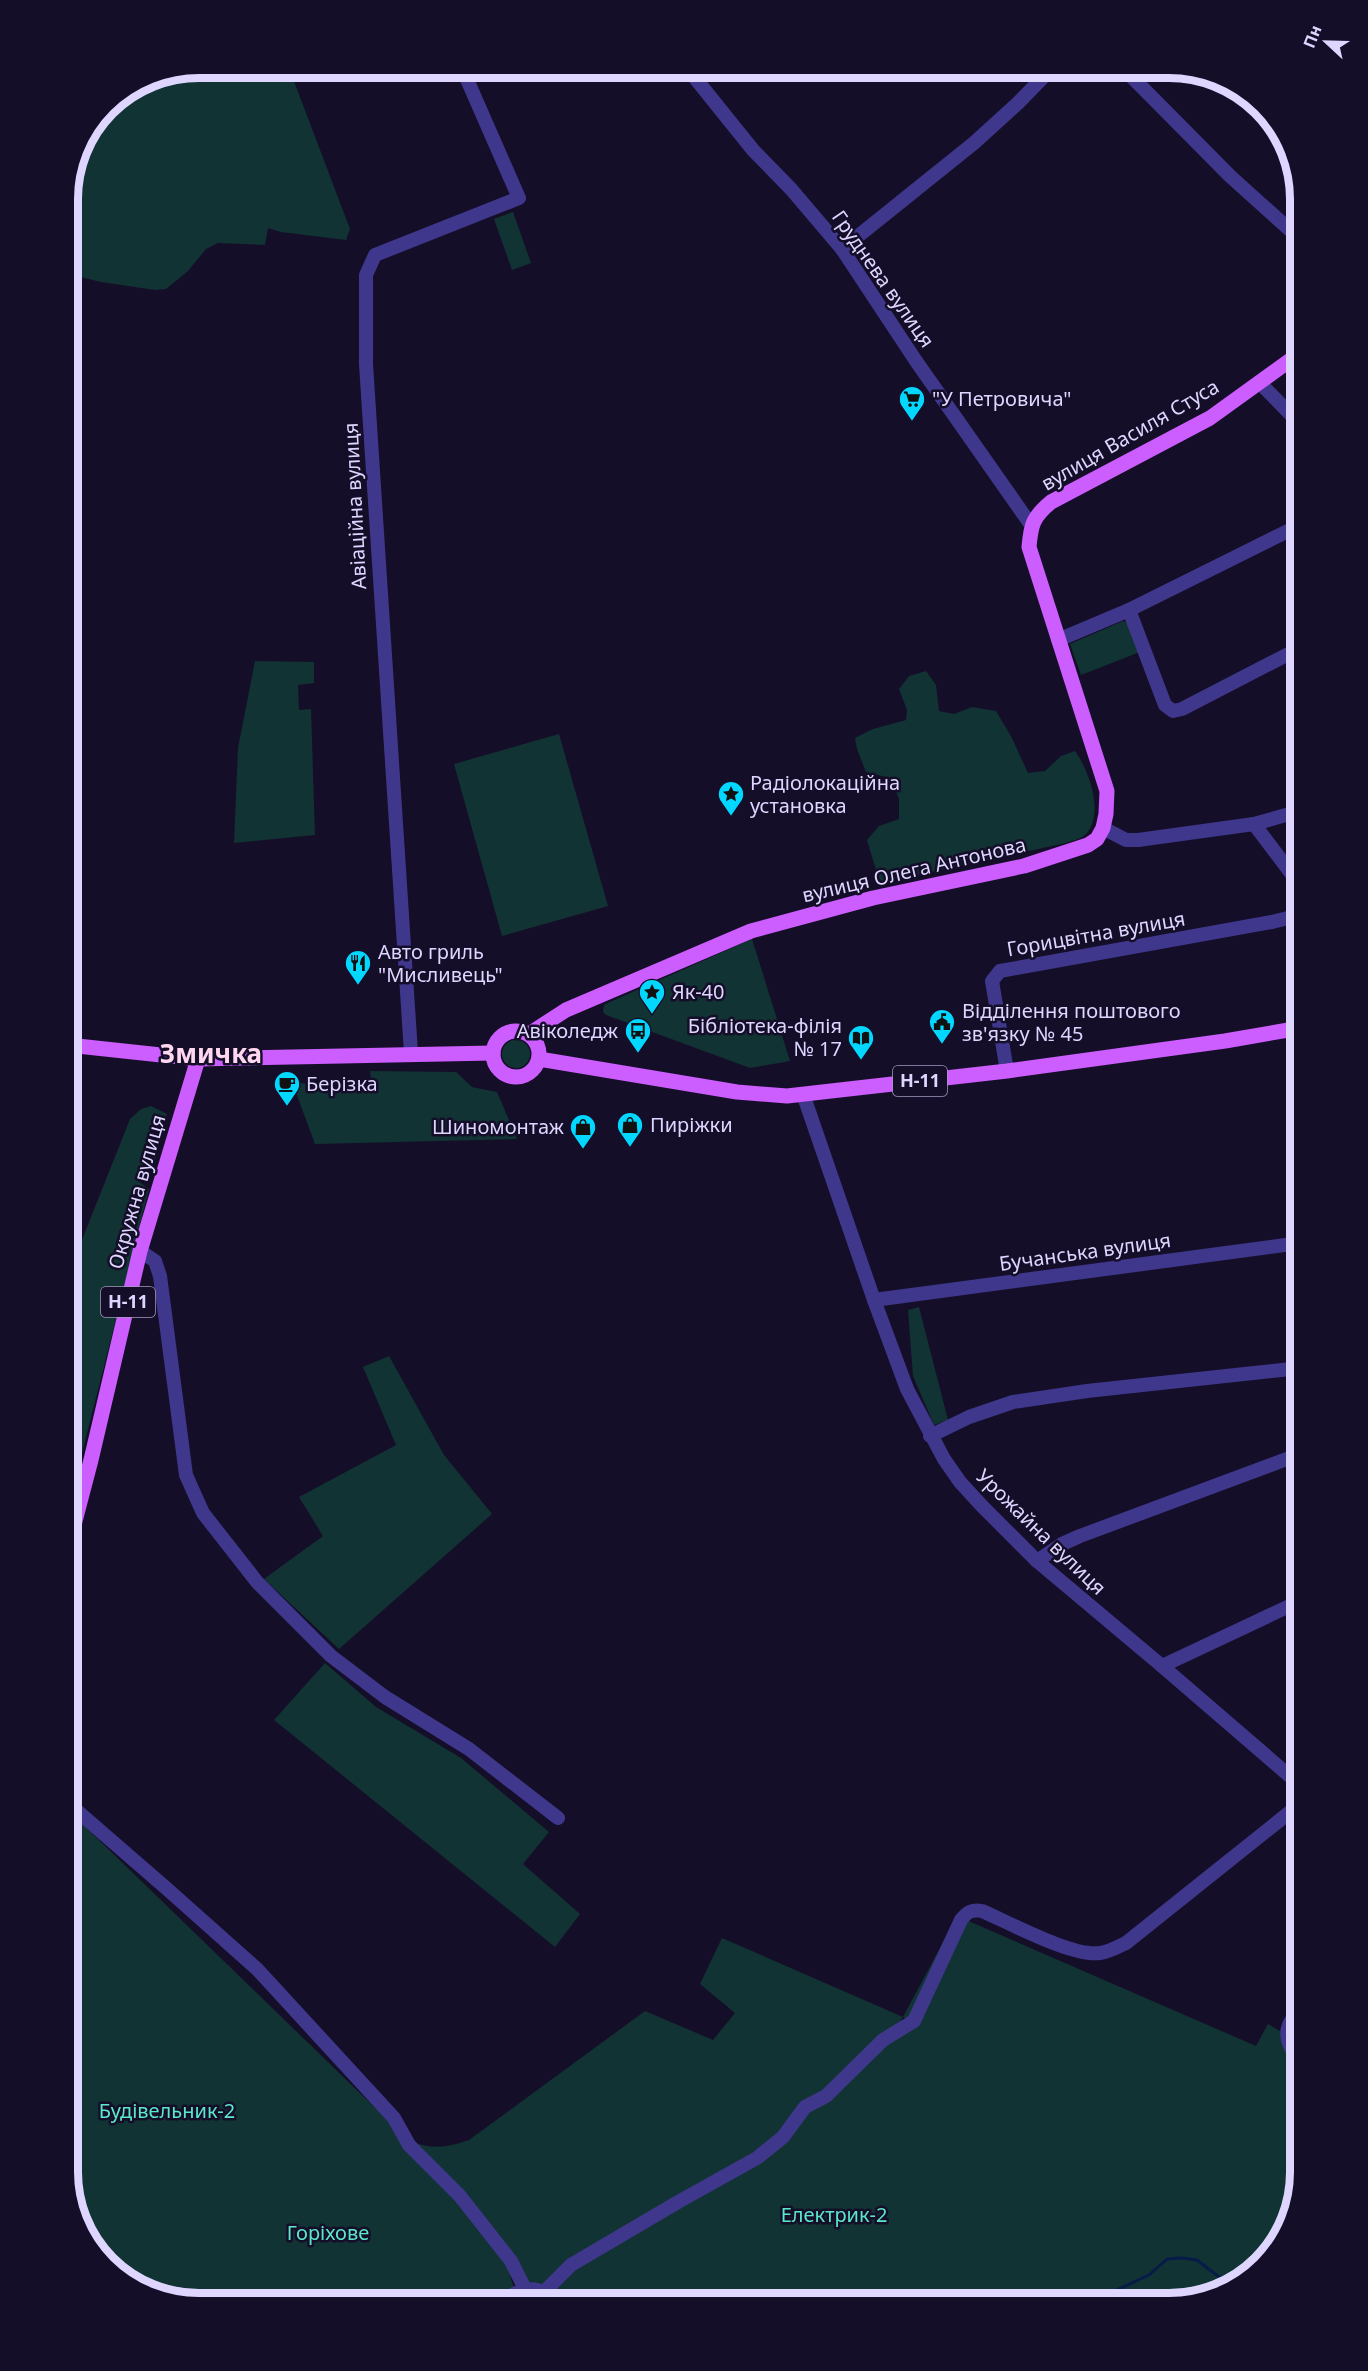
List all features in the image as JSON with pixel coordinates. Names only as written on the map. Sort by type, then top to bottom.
[{"type":"main road","name":"вулиця Василя Стуса","points":[[1031,525],[1039,513],[1051,502],[1209,418],[1290,360]]},
{"type":"main road","points":[[1031,525],[1029,547],[1107,791],[1103,828]]},
{"type":"main road","name":"вулиця Олега Антонова","points":[[529,1034],[566,1010],[751,932],[873,898],[1024,866],[1068,853],[1088,845],[1097,838],[1103,828]]},
{"type":"main road","name":"Н-11","points":[[539,1059],[737,1092],[787,1096],[1007,1071],[1290,1030]]},
{"type":"main road","points":[[518,1031],[529,1034],[537,1046],[539,1059],[534,1069],[525,1076],[513,1077],[502,1073],[495,1065],[493,1053],[496,1042],[506,1033],[518,1031]]},
{"type":"main road","points":[[78,1046],[198,1059],[493,1053]]},
{"type":"main road","name":"Окружна вулиця","points":[[78,1510],[140,1251],[198,1059]]},
{"type":"street","name":"Авіаційна вулиця","points":[[411,1053],[367,376],[366,275],[375,255],[519,198],[466,78]]},
{"type":"street","name":"Груднева вулиця","points":[[695,78],[753,150],[791,189],[842,249],[916,361],[1031,525]]},
{"type":"street","points":[[842,249],[974,143],[1042,78]]},
{"type":"street","points":[[1133,78],[1230,176],[1290,230]]},
{"type":"street","points":[[1260,383],[1290,414]]},
{"type":"street","points":[[1058,640],[1129,610],[1290,530]]},
{"type":"street","points":[[1129,610],[1165,705],[1173,711],[1182,709],[1290,653]]},
{"type":"street","points":[[1103,828],[1126,840],[1137,840],[1254,824],[1290,814]]},
{"type":"street","points":[[1254,824],[1290,872]]},
{"type":"street","name":"Горицвітна вулиця","points":[[1007,1071],[992,981],[1000,970],[1290,917]]},
{"type":"street","name":"Урожайна вулиця","points":[[803,1094],[907,1389],[930,1436],[960,1482],[1037,1561],[1290,1776]]},
{"type":"street","name":"Бучанська вулиця","points":[[874,1300],[1290,1244]]},
{"type":"street","points":[[140,1251],[155,1261],[160,1276],[186,1475],[203,1513],[257,1582],[331,1656],[385,1697],[469,1749],[558,1818]]},
{"type":"street","points":[[930,1436],[969,1417],[1013,1402],[1087,1390],[1290,1369]]},
{"type":"street","points":[[1037,1561],[1062,1544],[1080,1536],[1290,1458]]},
{"type":"street","points":[[1162,1666],[1290,1606]]},
{"type":"street","points":[[78,1812],[257,1969],[394,2118],[409,2145],[460,2196],[511,2261],[525,2289]]},
{"type":"street","points":[[517,2293],[525,2289],[544,2292],[571,2265],[757,2158],[783,2137],[805,2107],[826,2096],[883,2040],[914,2021],[966,1913],[972,1910],[982,1911],[1079,1951],[1101,1953],[1126,1942],[1290,1812]]},
{"type":"street","points":[[1290,2022],[1286,2035],[1290,2047]]},
{"type":"green space","points":[[293,78],[350,229],[346,240],[281,232],[268,228],[265,245],[218,243],[206,249],[188,271],[166,289],[155,290],[78,275],[79,183],[90,146],[113,113],[146,90],[176,80]]},
{"type":"green space","points":[[513,212],[531,263],[512,270],[494,219]]},
{"type":"green space","points":[[1123,621],[1128,623],[1140,652],[1081,675],[1070,644]]},
{"type":"green space","points":[[255,661],[314,662],[314,683],[298,685],[299,710],[311,709],[315,835],[234,843],[238,748]]},
{"type":"green space","points":[[926,671],[936,685],[939,711],[954,714],[972,707],[996,711],[1011,736],[1028,773],[1045,771],[1061,756],[1075,751],[1090,781],[1095,805],[1091,827],[1084,836],[1066,843],[880,883],[867,840],[879,826],[899,819],[899,799],[890,778],[866,772],[855,738],[873,729],[906,720],[907,710],[899,689],[909,676]]},
{"type":"green space","points":[[559,734],[608,906],[502,936],[454,764]]},
{"type":"green space","points":[[752,939],[790,1061],[750,1068],[603,1012],[604,1005],[610,1002]]},
{"type":"green space","points":[[516,1040],[526,1044],[530,1054],[526,1064],[516,1068],[506,1064],[502,1054],[506,1044]]},
{"type":"green space","points":[[370,1071],[456,1072],[472,1087],[497,1092],[517,1139],[315,1144],[292,1082],[372,1091]]},
{"type":"green space","points":[[151,1106],[167,1114],[154,1164],[142,1169],[138,1181],[149,1189],[78,1469],[78,1250],[130,1119],[141,1109]]},
{"type":"green space","points":[[919,1307],[948,1420],[934,1425],[913,1376],[908,1310]]},
{"type":"green space","points":[[389,1356],[444,1455],[492,1514],[339,1649],[264,1579],[323,1536],[299,1497],[396,1445],[363,1367]]},
{"type":"green space","points":[[325,1663],[376,1707],[461,1758],[549,1832],[523,1864],[580,1914],[555,1947],[274,1720]]},
{"type":"green space","points":[[78,1820],[398,2130],[457,2198],[506,2262],[514,2288],[505,2293],[191,2293],[160,2287],[146,2281],[132,2273],[108,2252],[98,2239],[84,2211],[78,2180]]},
{"type":"green space","name":"Електрик-2","points":[[957,1916],[1256,2046],[1268,2024],[1285,2034],[1290,2039],[1289,2188],[1281,2218],[1270,2239],[1249,2263],[1236,2273],[1215,2284],[1185,2292],[555,2293],[553,2291],[573,2269],[721,2184],[890,2042],[916,2023],[903,2017]]},
{"type":"green space","points":[[722,1938],[903,2017],[896,2027],[824,2091],[809,2098],[771,2143],[542,2287],[526,2284],[410,2142],[440,2147],[469,2140],[645,2011],[713,2040],[735,2013],[700,1984]]},
{"type":"waterway","points":[[1110,2293],[1149,2275],[1167,2259],[1197,2260],[1223,2280]]},
{"type":"place","name":"\"У Петровича\"","points":[[912,422]]},
{"type":"place","name":"Радіолокаційна установка","points":[[731,817]]},
{"type":"place","name":"Авто гриль \"Мисливець\"","points":[[358,986]]},
{"type":"place","name":"Як-40","points":[[652,1015]]},
{"type":"place","name":"Відділення поштового зв'язку № 45","points":[[942,1045]]},
{"type":"place","name":"Авіколедж","points":[[638,1054]]},
{"type":"place","name":"Бібліотека-філія № 17","points":[[861,1061]]},
{"type":"place","name":"Берізка","points":[[287,1107]]},
{"type":"place","name":"Пиріжки","points":[[630,1148]]},
{"type":"place","name":"Шиномонтаж","points":[[583,1150]]},
{"type":"district","name":"Змичка","points":[[211,1054]]},
{"type":"park label","name":"Будівельник-2","points":[[167,2111]]},
{"type":"park label","name":"Горіхове","points":[[328,2233]]}]
